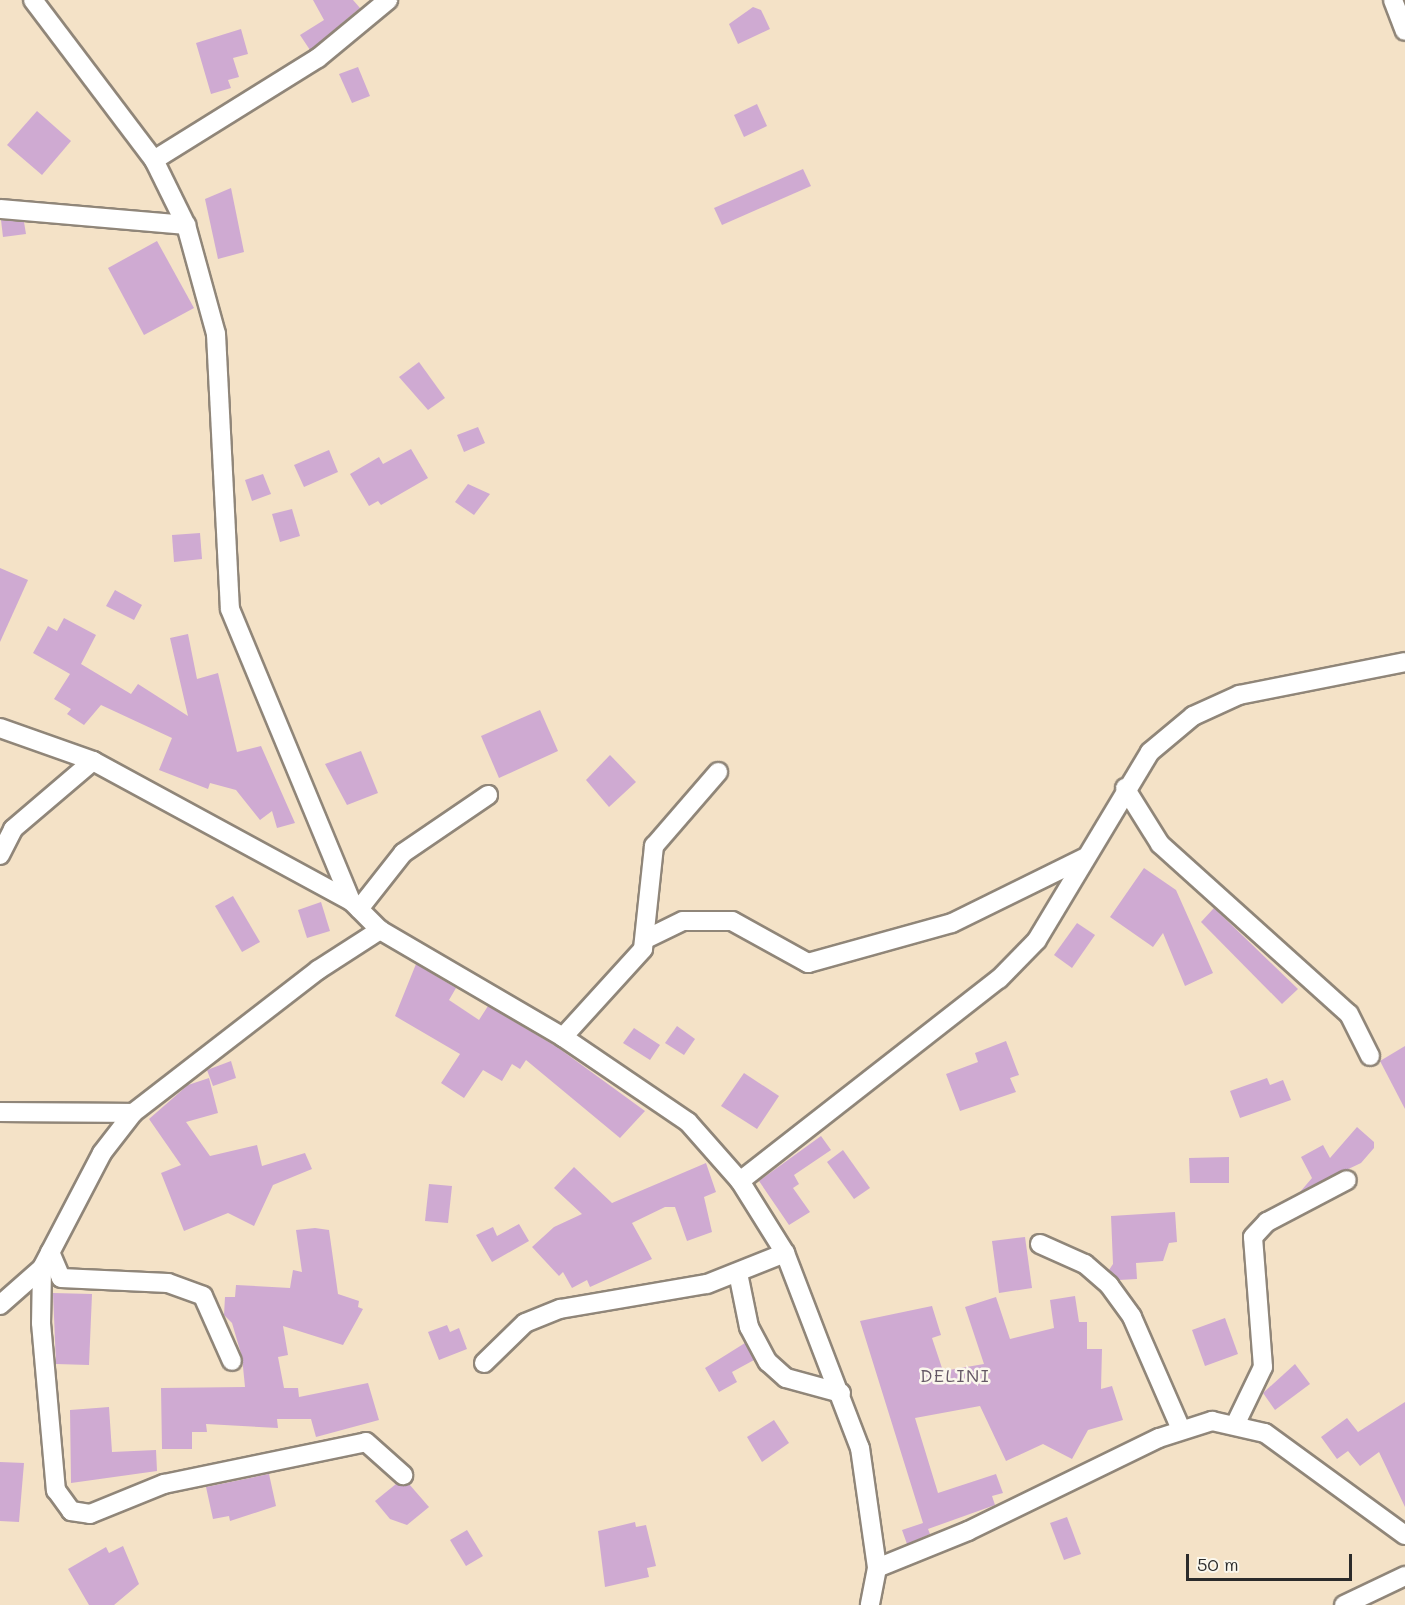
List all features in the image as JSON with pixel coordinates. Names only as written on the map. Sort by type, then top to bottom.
[{"type":"street","points":[[33,0],[154,160],[186,225],[216,334],[230,609],[355,905]]},
{"type":"street","points":[[154,160],[318,58],[388,0]]},
{"type":"street","points":[[1393,0],[1405,31]]},
{"type":"street","points":[[0,209],[186,225]]},
{"type":"street","points":[[740,1181],[999,979],[1036,940],[1125,788],[1150,752],[1193,716],[1239,695],[1405,662]]},
{"type":"street","points":[[0,728],[93,761],[355,905],[380,930],[563,1037],[688,1122],[740,1181],[785,1253],[841,1393],[860,1448],[878,1568],[870,1605]]},
{"type":"street","points":[[0,855],[13,829],[93,761]]},
{"type":"street","points":[[648,938],[654,846],[718,772]]},
{"type":"street","points":[[1125,788],[1160,844],[1349,1014],[1370,1056]]},
{"type":"street","points":[[355,905],[403,853],[488,795]]},
{"type":"street","points":[[563,1037],[648,938],[683,921],[732,921],[808,963],[952,923],[1084,858]]},
{"type":"street","points":[[0,1305],[46,1260],[102,1153],[133,1113],[380,930]]},
{"type":"street","points":[[0,1112],[133,1113]]},
{"type":"street","points":[[1236,1423],[1263,1367],[1253,1237],[1267,1222],[1347,1180]]},
{"type":"street","points":[[1040,1244],[1085,1264],[1109,1285],[1132,1317],[1181,1429]]},
{"type":"street","points":[[484,1363],[525,1323],[560,1309],[707,1284],[785,1253]]},
{"type":"street","points":[[46,1260],[61,1278],[168,1283],[204,1296],[232,1361]]},
{"type":"street","points":[[46,1260],[41,1323],[56,1490],[71,1510],[90,1514],[164,1484],[366,1442],[403,1475]]},
{"type":"street","points":[[738,1273],[749,1327],[768,1362],[786,1378],[841,1393]]},
{"type":"street","points":[[878,1568],[1181,1429],[1212,1421],[1236,1423],[1264,1433],[1405,1535]]},
{"type":"street","points":[[1344,1605],[1405,1576]]},
{"type":"building","points":[[313,0],[353,0],[360,8],[310,50],[300,35],[324,20]]},
{"type":"building","points":[[753,7],[761,10],[770,29],[738,44],[729,24]]},
{"type":"building","points":[[241,29],[248,54],[233,58],[239,77],[228,80],[231,88],[211,94],[196,43]]},
{"type":"building","points":[[358,67],[370,96],[352,103],[339,74]]},
{"type":"building","points":[[757,104],[767,126],[744,137],[734,115]]},
{"type":"building","points":[[37,111],[71,141],[42,175],[7,145]]},
{"type":"building","points":[[803,169],[811,186],[722,225],[714,208]]},
{"type":"building","points":[[231,188],[244,252],[218,259],[205,199]]},
{"type":"building","points":[[1,220],[24,222],[26,234],[3,237]]},
{"type":"building","points":[[157,241],[194,308],[144,335],[108,268]]},
{"type":"building","points":[[419,362],[445,398],[428,410],[399,377]]},
{"type":"building","points":[[478,427],[485,443],[464,452],[457,435]]},
{"type":"building","points":[[411,449],[428,478],[381,505],[378,501],[369,506],[350,474],[379,457],[383,464]]},
{"type":"building","points":[[329,450],[338,472],[304,487],[294,465]]},
{"type":"building","points":[[263,474],[271,494],[252,501],[245,480]]},
{"type":"building","points":[[468,484],[490,494],[474,515],[455,502]]},
{"type":"building","points":[[292,509],[300,536],[280,542],[272,514]]},
{"type":"building","points":[[200,533],[202,559],[174,562],[172,535]]},
{"type":"building","points":[[0,568],[28,580],[0,642]]},
{"type":"building","points":[[115,590],[142,605],[134,620],[106,606]]},
{"type":"building","points":[[64,618],[96,635],[81,664],[131,694],[138,684],[188,716],[170,638],[188,634],[197,679],[218,673],[237,752],[261,746],[295,823],[277,828],[272,811],[260,820],[236,790],[210,783],[208,789],[159,770],[172,738],[101,705],[84,725],[67,714],[71,709],[54,699],[70,674],[33,653],[48,626],[57,631]]},
{"type":"building","points":[[540,710],[558,751],[499,778],[481,736]]},
{"type":"building","points":[[361,751],[378,793],[347,805],[325,764]]},
{"type":"building","points":[[610,755],[636,782],[609,807],[586,780]]},
{"type":"building","points":[[1144,868],[1176,890],[1213,973],[1185,986],[1163,933],[1153,947],[1110,917]]},
{"type":"building","points":[[233,896],[260,942],[242,952],[215,906]]},
{"type":"building","points":[[321,902],[330,931],[307,938],[298,910]]},
{"type":"building","points":[[1214,908],[1298,989],[1282,1004],[1201,922]]},
{"type":"building","points":[[1077,923],[1095,935],[1072,968],[1054,955]]},
{"type":"building","points":[[416,964],[456,988],[449,1000],[479,1020],[488,1006],[557,1047],[645,1111],[620,1138],[526,1060],[520,1069],[512,1064],[502,1081],[483,1070],[464,1098],[441,1083],[460,1054],[395,1016]]},
{"type":"building","points":[[677,1026],[695,1039],[684,1055],[665,1043]]},
{"type":"building","points":[[634,1028],[660,1045],[650,1060],[623,1043]]},
{"type":"building","points":[[1006,1041],[1019,1075],[1010,1078],[1016,1092],[960,1111],[946,1074],[978,1062],[975,1053]]},
{"type":"building","points":[[1405,1046],[1405,1109],[1380,1061]]},
{"type":"building","points":[[231,1061],[236,1078],[213,1086],[207,1070]]},
{"type":"building","points":[[744,1073],[779,1096],[757,1129],[721,1106]]},
{"type":"building","points":[[209,1078],[218,1113],[186,1122],[210,1156],[257,1145],[262,1166],[305,1153],[312,1169],[273,1185],[254,1226],[228,1213],[184,1231],[161,1173],[181,1165],[149,1119],[188,1085]]},
{"type":"building","points":[[1267,1078],[1270,1085],[1283,1080],[1291,1100],[1240,1118],[1230,1091]]},
{"type":"building","points":[[1357,1127],[1374,1142],[1374,1148],[1361,1163],[1300,1192],[1312,1178],[1301,1157],[1323,1145],[1330,1158]]},
{"type":"building","points":[[821,1136],[831,1150],[794,1175],[799,1184],[793,1188],[810,1212],[789,1225],[759,1181]]},
{"type":"building","points":[[843,1150],[870,1188],[854,1199],[827,1162]]},
{"type":"building","points":[[1229,1157],[1229,1183],[1190,1183],[1189,1158]]},
{"type":"building","points":[[706,1163],[716,1192],[704,1197],[712,1232],[687,1241],[675,1207],[665,1207],[632,1223],[652,1259],[590,1287],[587,1280],[572,1288],[563,1272],[559,1276],[532,1247],[554,1227],[582,1214],[554,1188],[574,1167],[612,1203]]},
{"type":"building","points":[[429,1184],[452,1186],[448,1223],[425,1221]]},
{"type":"building","points":[[1175,1212],[1177,1242],[1169,1243],[1163,1261],[1136,1263],[1137,1279],[1119,1280],[1109,1270],[1113,1264],[1111,1216]]},
{"type":"building","points":[[519,1224],[529,1241],[492,1262],[476,1235],[493,1227],[497,1236]]},
{"type":"building","points":[[315,1228],[329,1230],[338,1294],[359,1301],[358,1307],[363,1309],[343,1345],[283,1326],[288,1355],[278,1357],[284,1388],[298,1388],[299,1397],[368,1383],[379,1420],[316,1437],[311,1419],[277,1419],[278,1428],[206,1424],[207,1432],[192,1432],[192,1449],[162,1449],[161,1388],[245,1387],[242,1357],[232,1323],[224,1315],[225,1297],[235,1297],[236,1285],[290,1288],[293,1270],[302,1272],[296,1230]]},
{"type":"building","points":[[1025,1237],[1032,1288],[999,1293],[992,1241]]},
{"type":"building","points":[[53,1293],[92,1294],[89,1365],[56,1364]]},
{"type":"building","points":[[1075,1296],[1079,1322],[1087,1322],[1087,1349],[1102,1349],[1101,1389],[1112,1386],[1123,1420],[1088,1430],[1072,1459],[1043,1444],[1006,1461],[980,1406],[915,1418],[938,1493],[996,1474],[1003,1493],[992,1496],[995,1505],[928,1529],[930,1534],[907,1544],[902,1530],[923,1523],[860,1321],[932,1306],[941,1335],[932,1338],[943,1371],[984,1364],[965,1307],[996,1297],[1010,1339],[1054,1328],[1050,1300]]},
{"type":"building","points":[[1225,1318],[1238,1354],[1205,1366],[1192,1330]]},
{"type":"building","points":[[447,1325],[450,1332],[459,1328],[467,1349],[439,1360],[428,1332]]},
{"type":"building","points":[[745,1343],[754,1360],[732,1372],[737,1382],[719,1392],[705,1368]]},
{"type":"building","points":[[1295,1364],[1310,1384],[1275,1410],[1263,1393]]},
{"type":"building","points":[[1405,1402],[1405,1507],[1379,1452],[1360,1466],[1348,1451],[1337,1459],[1321,1437],[1347,1418],[1358,1432]]},
{"type":"building","points":[[109,1407],[112,1452],[156,1450],[157,1471],[71,1483],[70,1410]]},
{"type":"building","points":[[774,1420],[789,1443],[762,1462],[747,1437]]},
{"type":"building","points":[[0,1462],[24,1463],[19,1522],[0,1521]]},
{"type":"building","points":[[269,1474],[276,1506],[230,1521],[229,1516],[213,1519],[206,1487]]},
{"type":"building","points":[[396,1484],[409,1484],[429,1507],[407,1525],[390,1519],[375,1501]]},
{"type":"building","points":[[1067,1517],[1081,1554],[1064,1560],[1050,1523]]},
{"type":"building","points":[[635,1522],[636,1527],[646,1525],[656,1566],[647,1568],[649,1577],[605,1587],[598,1531]]},
{"type":"building","points":[[467,1530],[483,1556],[466,1566],[450,1540]]},
{"type":"building","points":[[123,1546],[139,1584],[114,1605],[89,1605],[68,1569],[106,1547],[109,1553]]},
{"type":"district","name":"DELINI","points":[[955,1375]]}]
